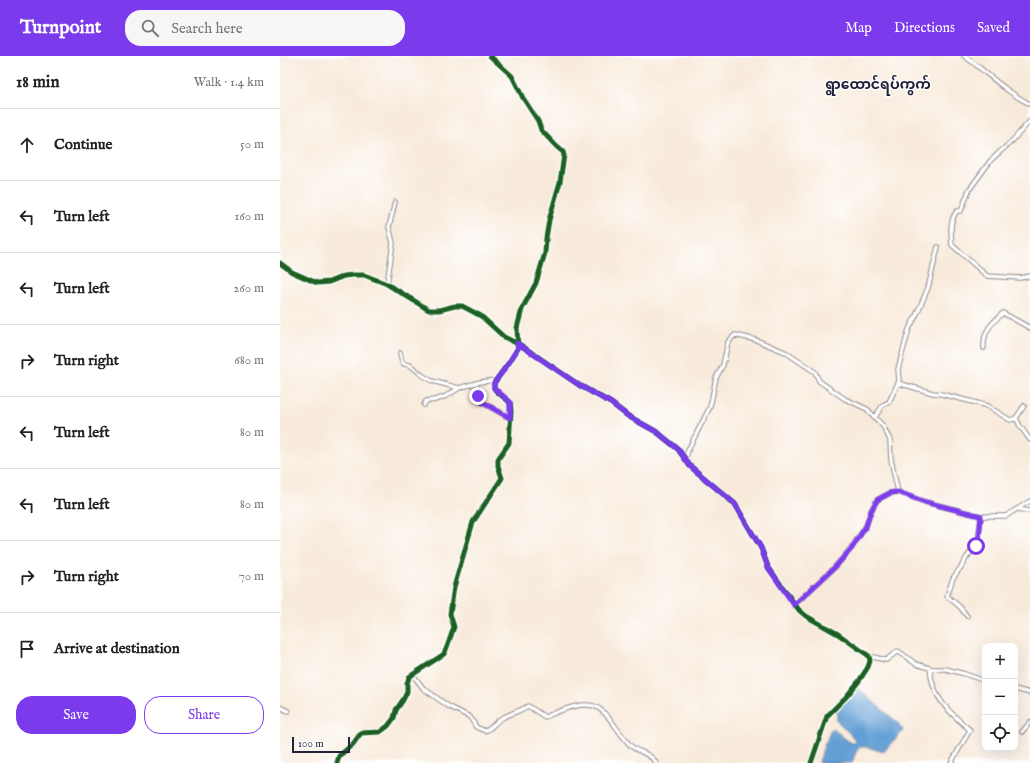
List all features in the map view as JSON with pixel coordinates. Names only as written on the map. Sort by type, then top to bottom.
[{"type":"street","points":[[337,763],[339,756],[353,744],[361,733],[380,732],[388,726],[394,718],[396,710],[404,700],[407,692],[409,677],[444,654],[454,627],[450,614],[454,587],[473,522],[502,478],[498,466],[498,459],[509,443],[510,402],[494,388],[494,383],[518,348],[517,328],[522,310],[533,290],[546,253],[546,238],[549,220],[560,182],[564,155],[563,152],[541,130],[538,121],[523,98],[512,76],[490,56]]},
{"type":"street","points":[[964,56],[1003,87],[1030,104]]},
{"type":"street","points":[[1030,121],[1012,141],[991,160],[969,190],[961,211],[958,211],[953,217],[951,225],[952,245],[987,276],[1020,278],[1030,276]]},
{"type":"street","points":[[387,284],[393,243],[389,227],[395,202]]},
{"type":"street","points":[[875,417],[883,405],[889,402],[899,381],[898,369],[909,330],[928,288],[938,247]]},
{"type":"street","points":[[280,263],[292,272],[317,283],[329,282],[353,274],[364,275],[387,284],[428,310],[439,310],[462,306],[481,316],[504,337],[517,343],[579,385],[611,403],[628,416],[657,432],[678,449],[686,458],[690,466],[735,504],[761,548],[768,567],[794,605],[806,616],[838,634],[869,656],[886,660],[898,651],[916,664],[930,668],[946,669],[982,680]]},
{"type":"street","points":[[984,348],[983,340],[990,325],[1003,314],[1030,328]]},
{"type":"street","points":[[686,458],[688,450],[710,407],[716,378],[723,365],[728,342],[735,335],[756,340],[785,352],[815,372],[819,381],[845,399],[868,409],[883,426],[890,440],[891,460],[898,492]]},
{"type":"street","points":[[400,353],[404,364],[410,365],[432,381],[459,388]]},
{"type":"street","points":[[424,405],[426,401],[444,398],[459,388],[480,382],[496,380]]},
{"type":"street","points":[[898,383],[987,406],[1010,420],[1016,418],[1024,406]]},
{"type":"street","points":[[478,396],[480,401],[510,418]]},
{"type":"street","points":[[1016,418],[1030,440]]},
{"type":"street","points":[[794,605],[835,567],[852,548],[866,526],[871,511],[877,500],[890,493],[898,492],[925,502],[981,516],[1006,516],[1030,501]]},
{"type":"street","points":[[1017,509],[1030,511]]},
{"type":"street","points":[[967,616],[960,607],[947,596],[953,578],[978,543],[981,516]]},
{"type":"street","points":[[811,763],[827,716],[846,697],[859,681],[868,667],[870,661],[869,656]]},
{"type":"street","points":[[930,668],[931,680],[939,699],[948,711],[970,730],[951,763]]},
{"type":"street","points":[[413,675],[423,688],[448,706],[470,717],[476,727],[485,731],[490,729],[502,717],[528,706],[545,717],[562,710],[582,705],[593,706],[601,710],[633,748],[646,753],[654,759],[656,763]]},
{"type":"street","points":[[1018,691],[1030,693]]},
{"type":"street","points":[[280,707],[288,711]]},
{"type":"street","points":[[1022,732],[1030,722]]},
{"type":"water","points":[[857,688],[898,723],[903,731],[883,752],[868,747],[859,747],[852,763],[819,763],[824,746],[832,728],[854,744],[855,741],[852,736],[837,721],[837,711]]},
{"type":"cycle path","points":[[337,763],[339,756],[353,744],[361,733],[380,732],[388,726],[394,718],[396,710],[407,692],[409,677],[444,654],[454,627],[450,614],[454,587],[473,522],[502,478],[498,466],[498,459],[509,443],[511,411],[510,402],[497,392],[494,388],[494,383],[518,348],[517,328],[522,309],[536,283],[545,253],[549,220],[560,182],[564,155],[563,152],[541,130],[538,121],[523,98],[512,76],[490,56]]},
{"type":"cycle path","points":[[280,263],[292,272],[317,283],[329,282],[344,276],[364,275],[387,284],[429,310],[439,310],[462,306],[481,316],[504,337],[522,346],[579,385],[611,403],[628,416],[657,432],[678,449],[690,466],[735,504],[761,548],[768,567],[799,610],[806,616],[838,634],[869,656],[870,661],[868,667],[859,681],[846,697],[827,716],[811,763]]},
{"type":"district","name":"ရွာထောင်ရပ်ကွက်","points":[[878,85]]},
{"type":"route","points":[[478,396],[480,401],[510,418],[510,402],[497,392],[494,388],[494,383],[518,348],[517,343],[579,385],[611,403],[628,416],[657,432],[678,449],[686,458],[690,466],[705,480],[735,504],[761,548],[768,567],[794,605],[812,590],[852,548],[866,526],[871,511],[877,500],[890,493],[898,492],[925,502],[981,516],[979,539],[976,546]]}]
